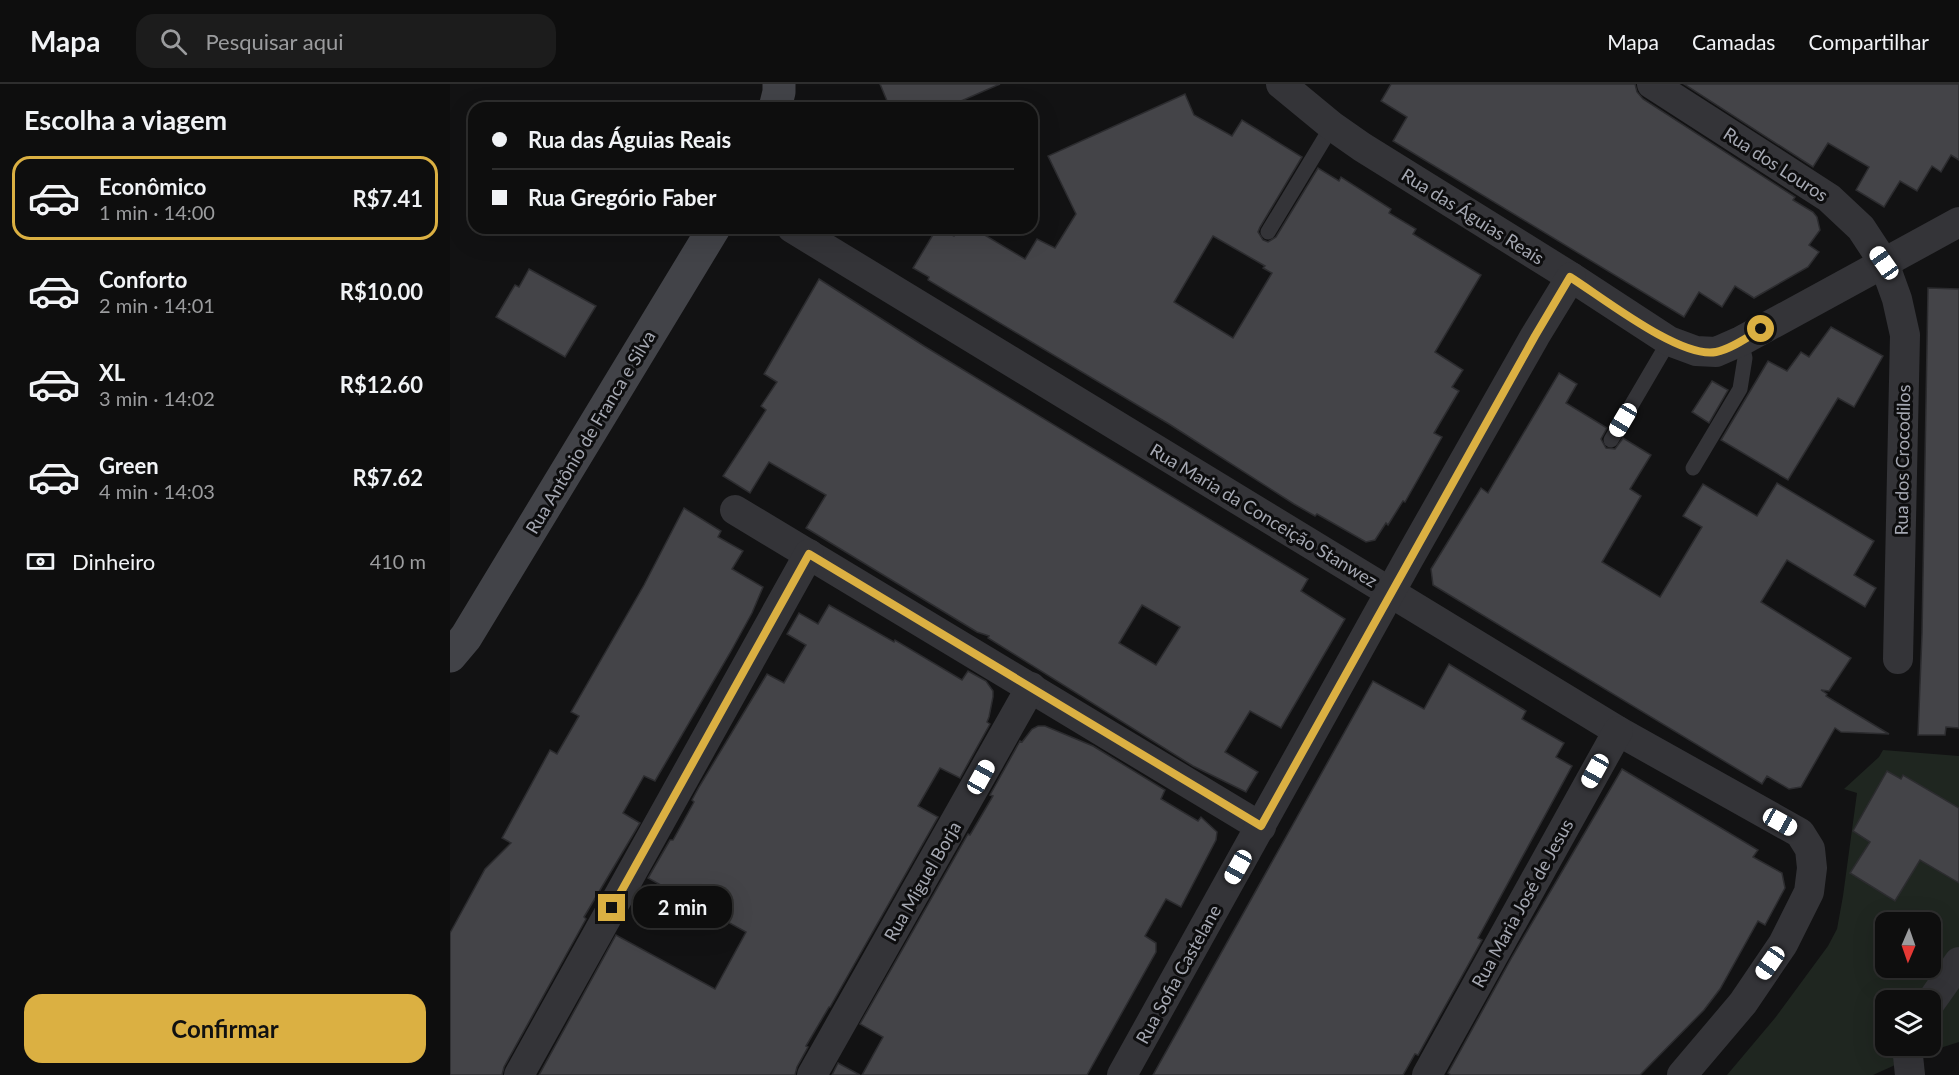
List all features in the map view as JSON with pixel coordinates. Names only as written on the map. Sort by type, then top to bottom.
[{"type":"main road","points":[[776,102],[779,84]]},
{"type":"main road","name":"Rua Antônio de Franca e Silva","points":[[450,676],[458,646],[710,234]]},
{"type":"street","name":"Rua das Águias Reais","points":[[1281,84],[1332,126],[1669,341],[1696,351],[1716,352],[1741,341],[1959,222]]},
{"type":"street","name":"Rua dos Louros","points":[[1652,84],[1829,198],[1861,228],[1884,263]]},
{"type":"street","name":"Rua Maria da Conceição Stanwez","points":[[802,234],[1618,731],[1800,833],[1810,849],[1812,868],[1809,892],[1783,944],[1743,1003],[1682,1075]]},
{"type":"street","name":"Rua dos Crocodilos","points":[[1884,263],[1897,299],[1905,335],[1898,659]]},
{"type":"street","name":"Rua Sofia Castelane","points":[[1122,1075],[1391,592],[1570,277]]},
{"type":"street","points":[[735,510],[1261,826]]},
{"type":"street","points":[[519,1075],[809,554]]},
{"type":"street","name":"Rua Miguel Borja","points":[[812,1075],[1031,687]]},
{"type":"street","name":"Rua Maria José de Jesus","points":[[1427,1075],[1618,731]]},
{"type":"street","points":[[1939,990],[1959,962]]},
{"type":"street","points":[[1908,1056],[1910,1075]]},
{"type":"lane","points":[[1268,232],[1332,126]]},
{"type":"lane","points":[[1611,440],[1669,341]]},
{"type":"lane","points":[[1693,468],[1740,389],[1745,358],[1741,341]]},
{"type":"shaded area","points":[[1883,750],[1959,756],[1959,1042],[1941,1048],[1941,990],[1875,990],[1875,1056],[1915,1056],[1873,1075],[1727,1075],[1775,1018],[1828,946],[1837,929],[1857,793],[1844,789],[1879,757]]},
{"type":"building","points":[[880,84],[1000,84],[959,102],[888,102]]},
{"type":"building","points":[[1391,84],[1635,84],[1637,92],[1643,99],[1795,197],[1793,200],[1813,212],[1817,217],[1820,230],[1809,245],[1819,252],[1808,267],[1754,298],[1735,286],[1722,307],[1699,292],[1684,317],[1393,141],[1407,117],[1381,101]]},
{"type":"building","points":[[1684,84],[1959,84],[1959,160],[1951,155],[1941,172],[1932,166],[1917,191],[1900,181],[1884,207],[1856,190],[1869,167],[1828,143],[1813,167]]},
{"type":"building","points":[[1185,94],[1194,115],[1232,136],[1242,120],[1302,157],[1260,227],[1258,232],[1263,240],[1268,242],[1276,237],[1318,168],[1339,181],[1341,177],[1391,209],[1389,213],[1416,229],[1413,234],[1481,275],[1435,352],[1463,370],[1452,387],[1459,391],[1434,433],[1442,437],[1405,502],[1403,501],[1388,525],[1386,523],[1375,540],[1366,542],[1317,514],[1315,516],[1294,504],[1169,424],[928,280],[929,277],[913,268],[933,234],[954,236],[955,234],[983,234],[1025,259],[1037,239],[1055,248],[1076,214],[1048,156]],"holes":[[[1213,236],[1265,266],[1263,268],[1272,273],[1233,338],[1174,302]]]},
{"type":"building","points":[[529,269],[596,306],[565,357],[496,317],[515,285],[519,287]]},
{"type":"building","points":[[819,279],[924,346],[1308,579],[1301,591],[1345,619],[1281,728],[1250,711],[1225,752],[1258,772],[1246,792],[1193,766],[988,638],[989,636],[977,632],[806,528],[826,495],[769,462],[750,493],[723,476],[766,410],[761,406],[777,382],[764,374]],"holes":[[[1142,605],[1180,627],[1156,665],[1119,643]]]},
{"type":"building","points":[[1928,288],[1959,289],[1959,728],[1946,727],[1945,735],[1918,735]]},
{"type":"building","points":[[1831,327],[1883,356],[1854,407],[1838,398],[1788,480],[1721,440],[1768,361],[1787,371],[1801,352],[1809,357]]},
{"type":"building","points":[[1559,373],[1577,384],[1566,403],[1607,428],[1601,439],[1606,448],[1615,449],[1623,438],[1651,455],[1630,489],[1641,496],[1602,562],[1660,597],[1702,527],[1683,516],[1703,484],[1757,516],[1777,483],[1874,541],[1854,575],[1876,588],[1865,607],[1787,560],[1761,602],[1851,658],[1829,691],[1821,690],[1827,694],[1826,696],[1889,734],[1841,732],[1835,728],[1801,787],[1789,789],[1767,776],[1762,784],[1433,585],[1431,569],[1481,488],[1488,493]]},
{"type":"building","points":[[1712,381],[1728,390],[1709,423],[1692,412]]},
{"type":"building","points":[[684,508],[721,531],[718,537],[743,551],[732,569],[763,587],[730,653],[655,781],[644,776],[623,813],[640,823],[584,917],[586,919],[504,1067],[502,1075],[450,1075],[450,933],[485,869],[511,843],[502,838],[550,750],[557,754],[579,716],[571,712],[644,585]]},
{"type":"building","points":[[829,605],[894,642],[895,640],[962,680],[968,671],[986,681],[993,691],[993,697],[987,722],[990,724],[960,778],[940,768],[918,806],[938,817],[806,1046],[808,1047],[795,1075],[539,1075],[616,935],[715,989],[746,932],[648,878],[670,840],[673,840],[694,802],[692,800],[699,787],[767,674],[784,683],[806,645],[787,634],[799,613],[818,624]]},
{"type":"building","points":[[1449,664],[1526,711],[1522,719],[1564,743],[1556,757],[1572,766],[1478,938],[1482,940],[1418,1055],[1415,1054],[1403,1075],[1153,1075],[1373,681],[1424,709]]},
{"type":"building","points":[[1045,726],[1093,746],[1165,790],[1161,799],[1198,821],[1201,817],[1217,832],[1216,840],[1181,907],[1166,899],[1145,936],[1156,943],[1156,952],[1087,1075],[862,1075],[883,1037],[860,1024],[968,834],[970,835],[993,796],[990,795],[1020,741],[1022,742],[1032,729]]},
{"type":"building","points":[[1622,769],[1758,850],[1753,857],[1782,873],[1785,888],[1765,925],[1758,921],[1720,989],[1704,1010],[1640,1075],[1451,1075],[1448,1073],[1512,957]]},
{"type":"building","points":[[1887,771],[1901,779],[1903,775],[1959,808],[1959,883],[1920,860],[1895,901],[1850,873],[1870,842],[1853,831]]},
{"type":"building","points":[[838,1063],[860,1075],[832,1075]]},
{"type":"route","points":[[612,908],[809,554],[1261,826],[1408,560],[1570,277],[1669,341],[1696,351],[1716,352],[1761,329]]}]
